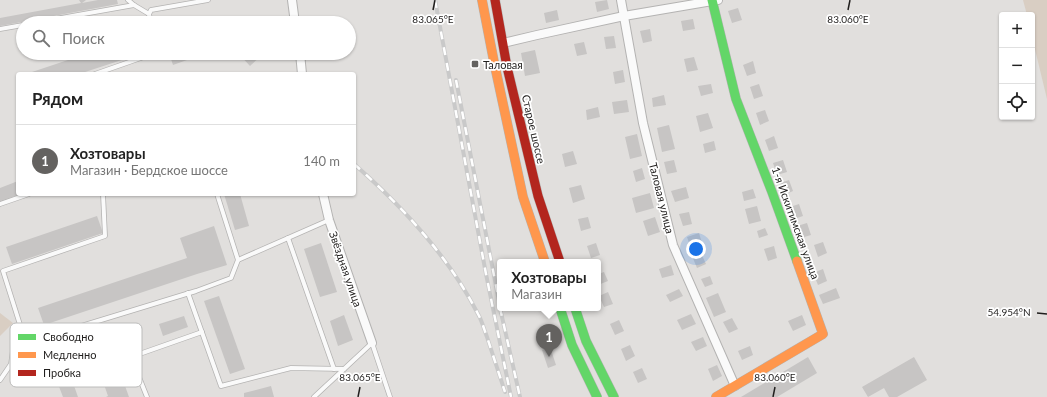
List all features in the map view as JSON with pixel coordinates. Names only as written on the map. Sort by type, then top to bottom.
[{"type":"main road","points":[[482,0],[523,197],[544,259]]},
{"type":"main road","name":"Старое шоссе","points":[[495,0],[507,67],[538,196],[559,259]]},
{"type":"main road","name":"1-я Искитимская улица","points":[[714,1],[736,99],[772,192],[823,334],[716,397]]},
{"type":"main road","points":[[561,311],[572,345],[597,397]]},
{"type":"main road","points":[[576,311],[586,341],[614,397]]},
{"type":"street","points":[[292,0],[295,16]]},
{"type":"street","name":"Таловая улица","points":[[621,0],[643,123],[674,246],[735,386]]},
{"type":"street","points":[[503,44],[624,16],[714,1]]},
{"type":"street","points":[[301,60],[302,72]]},
{"type":"street","name":"Звёздная улица","points":[[323,196],[329,220],[372,343]]},
{"type":"lane","points":[[128,0],[149,14],[151,10],[208,0]]},
{"type":"lane","points":[[72,16],[134,5]]},
{"type":"lane","points":[[0,29],[16,26]]},
{"type":"lane","points":[[101,72],[135,60]]},
{"type":"lane","points":[[0,204],[23,196]]},
{"type":"lane","points":[[19,323],[3,271],[105,236],[102,196]]},
{"type":"lane","points":[[91,323],[231,278],[238,260],[218,196]]},
{"type":"lane","points":[[238,260],[329,220]]},
{"type":"lane","points":[[288,238],[334,369]]},
{"type":"lane","points":[[188,293],[221,386],[291,368],[344,369]]},
{"type":"lane","points":[[142,353],[202,332]]},
{"type":"lane","points":[[314,397],[372,343],[390,397]]},
{"type":"lane","points":[[0,380],[10,365]]},
{"type":"lane","points":[[142,384],[147,397]]},
{"type":"shaded area","points":[[1023,0],[1047,0],[1047,99],[1035,49],[1035,12],[1026,12]]},
{"type":"shaded area","points":[[0,313],[13,323],[10,323],[10,326],[0,336]]},
{"type":"building","points":[[79,0],[86,0],[82,3],[98,0],[117,0],[118,4],[54,16],[16,16],[16,23],[0,26],[0,18],[81,3]]},
{"type":"building","points":[[607,0],[609,9],[597,12],[595,2]]},
{"type":"building","points":[[738,8],[742,20],[732,23],[728,11]]},
{"type":"building","points":[[557,10],[559,20],[546,23],[544,13]]},
{"type":"building","points":[[693,19],[695,29],[683,31],[681,21]]},
{"type":"building","points":[[650,29],[652,41],[643,43],[640,31]]},
{"type":"building","points":[[614,36],[616,48],[606,49],[604,37]]},
{"type":"building","points":[[584,42],[587,54],[577,56],[574,44]]},
{"type":"building","points":[[535,50],[540,73],[525,76],[521,53]]},
{"type":"building","points":[[694,57],[698,70],[687,72],[684,59]]},
{"type":"building","points":[[68,60],[122,60],[85,72],[32,72]]},
{"type":"building","points":[[171,60],[187,60],[173,65]]},
{"type":"building","points":[[244,60],[257,60],[250,66]]},
{"type":"building","points":[[753,61],[756,73],[747,76],[743,65]]},
{"type":"building","points":[[623,70],[625,82],[615,84],[613,72]]},
{"type":"building","points":[[711,84],[713,93],[701,96],[698,86]]},
{"type":"building","points":[[759,84],[763,96],[754,99],[750,87]]},
{"type":"building","points":[[664,95],[666,105],[653,107],[652,98]]},
{"type":"building","points":[[627,100],[629,112],[614,114],[612,102]]},
{"type":"building","points":[[598,107],[600,117],[587,120],[586,110]]},
{"type":"building","points":[[765,110],[769,121],[760,125],[756,113]]},
{"type":"building","points":[[708,113],[713,128],[700,132],[696,116]]},
{"type":"building","points":[[669,125],[675,149],[662,152],[657,128]]},
{"type":"building","points":[[637,134],[642,156],[630,159],[625,137]]},
{"type":"building","points":[[774,136],[778,148],[769,151],[765,140]]},
{"type":"building","points":[[714,141],[716,150],[705,153],[703,144]]},
{"type":"building","points":[[573,151],[577,164],[565,167],[562,154]]},
{"type":"building","points":[[674,160],[677,172],[667,174],[664,162]]},
{"type":"building","points":[[783,160],[787,172],[777,175],[773,163]]},
{"type":"building","points":[[642,168],[645,179],[636,182],[633,171]]},
{"type":"building","points":[[789,180],[793,191],[784,195],[780,183]]},
{"type":"building","points":[[16,182],[16,196],[0,201],[0,188]]},
{"type":"building","points":[[581,185],[585,199],[573,203],[569,188]]},
{"type":"building","points":[[686,187],[689,198],[675,202],[671,191]]},
{"type":"building","points":[[753,189],[756,198],[744,201],[742,192]]},
{"type":"building","points":[[650,193],[654,208],[636,213],[632,198]]},
{"type":"building","points":[[225,196],[241,196],[249,226],[235,230]]},
{"type":"building","points":[[799,204],[803,216],[794,219],[790,207]]},
{"type":"building","points":[[757,206],[761,221],[749,224],[745,209]]},
{"type":"building","points":[[689,212],[692,224],[683,226],[679,214]]},
{"type":"building","points":[[97,216],[103,233],[12,264],[6,247]]},
{"type":"building","points":[[588,217],[591,228],[581,231],[578,219]]},
{"type":"building","points":[[655,217],[660,232],[648,236],[643,221]]},
{"type":"building","points":[[807,223],[811,235],[801,238],[797,226]]},
{"type":"building","points":[[214,226],[227,265],[50,323],[43,323],[38,308],[187,258],[180,238]]},
{"type":"building","points":[[765,228],[768,235],[759,238],[757,231]]},
{"type":"building","points":[[699,233],[702,243],[690,246],[687,237]]},
{"type":"building","points":[[823,242],[827,253],[818,257],[814,245]]},
{"type":"building","points":[[321,243],[337,292],[320,297],[304,249]]},
{"type":"building","points":[[596,243],[600,255],[591,258],[587,246]]},
{"type":"building","points":[[774,246],[777,258],[768,261],[764,249]]},
{"type":"building","points":[[701,253],[706,264],[697,268],[692,256]]},
{"type":"building","points":[[671,265],[674,275],[662,278],[659,269]]},
{"type":"building","points":[[823,269],[827,281],[818,285],[813,273]]},
{"type":"building","points":[[604,272],[608,281],[601,284],[601,273]]},
{"type":"building","points":[[710,276],[713,284],[705,287],[701,279]]},
{"type":"building","points":[[836,288],[840,298],[823,304],[819,295]]},
{"type":"building","points":[[679,289],[683,296],[670,302],[666,295]]},
{"type":"building","points":[[608,292],[613,304],[604,307],[601,300],[601,295]]},
{"type":"building","points":[[718,293],[726,312],[714,317],[706,298]]},
{"type":"building","points":[[219,296],[245,369],[230,374],[204,301]]},
{"type":"building","points":[[691,314],[696,324],[682,330],[677,320]]},
{"type":"building","points":[[344,315],[353,340],[338,346],[330,321]]},
{"type":"building","points":[[802,315],[806,325],[793,331],[788,321]]},
{"type":"building","points":[[184,316],[188,327],[163,336],[159,324]]},
{"type":"building","points":[[732,318],[738,329],[729,333],[723,322]]},
{"type":"building","points":[[619,320],[624,331],[615,335],[610,324]]},
{"type":"building","points":[[703,337],[707,346],[696,351],[691,342]]},
{"type":"building","points":[[630,345],[635,356],[626,361],[621,349]]},
{"type":"building","points":[[750,346],[753,355],[742,360],[738,351]]},
{"type":"building","points":[[550,347],[556,365],[548,368],[542,350]]},
{"type":"building","points":[[808,357],[817,373],[777,397],[741,397]]},
{"type":"building","points":[[914,357],[927,380],[897,397],[889,397],[884,388],[868,397],[862,387]]},
{"type":"building","points":[[717,365],[722,376],[713,381],[708,369]]},
{"type":"building","points":[[642,368],[647,379],[638,383],[633,372]]},
{"type":"building","points":[[271,386],[274,397],[244,397],[244,393]]},
{"type":"building","points":[[59,387],[74,387],[78,397],[63,397]]},
{"type":"building","points":[[105,387],[125,387],[129,397],[106,397],[108,396]]},
{"type":"railway","points":[[435,0],[486,274],[511,397]]},
{"type":"railway","points":[[456,80],[497,291]]},
{"type":"railway","points":[[356,166],[407,215],[453,272],[481,319],[505,392]]},
{"type":"railway","points":[[501,311],[520,397]]},
{"type":"traffic: fast","points":[[712,0],[736,99],[797,261]]},
{"type":"traffic: fast","points":[[561,311],[572,345],[597,397]]},
{"type":"traffic: fast","points":[[576,311],[586,341],[614,397]]},
{"type":"traffic: slow","points":[[482,0],[523,197],[544,259]]},
{"type":"traffic: slow","points":[[716,397],[823,334],[797,261]]},
{"type":"traffic: jam","points":[[495,0],[507,67],[538,196],[559,259]]},
{"type":"place","name":"Таловая","points":[[475,64]]},
{"type":"place","name":"Хозтовары","points":[[549,357]]}]
